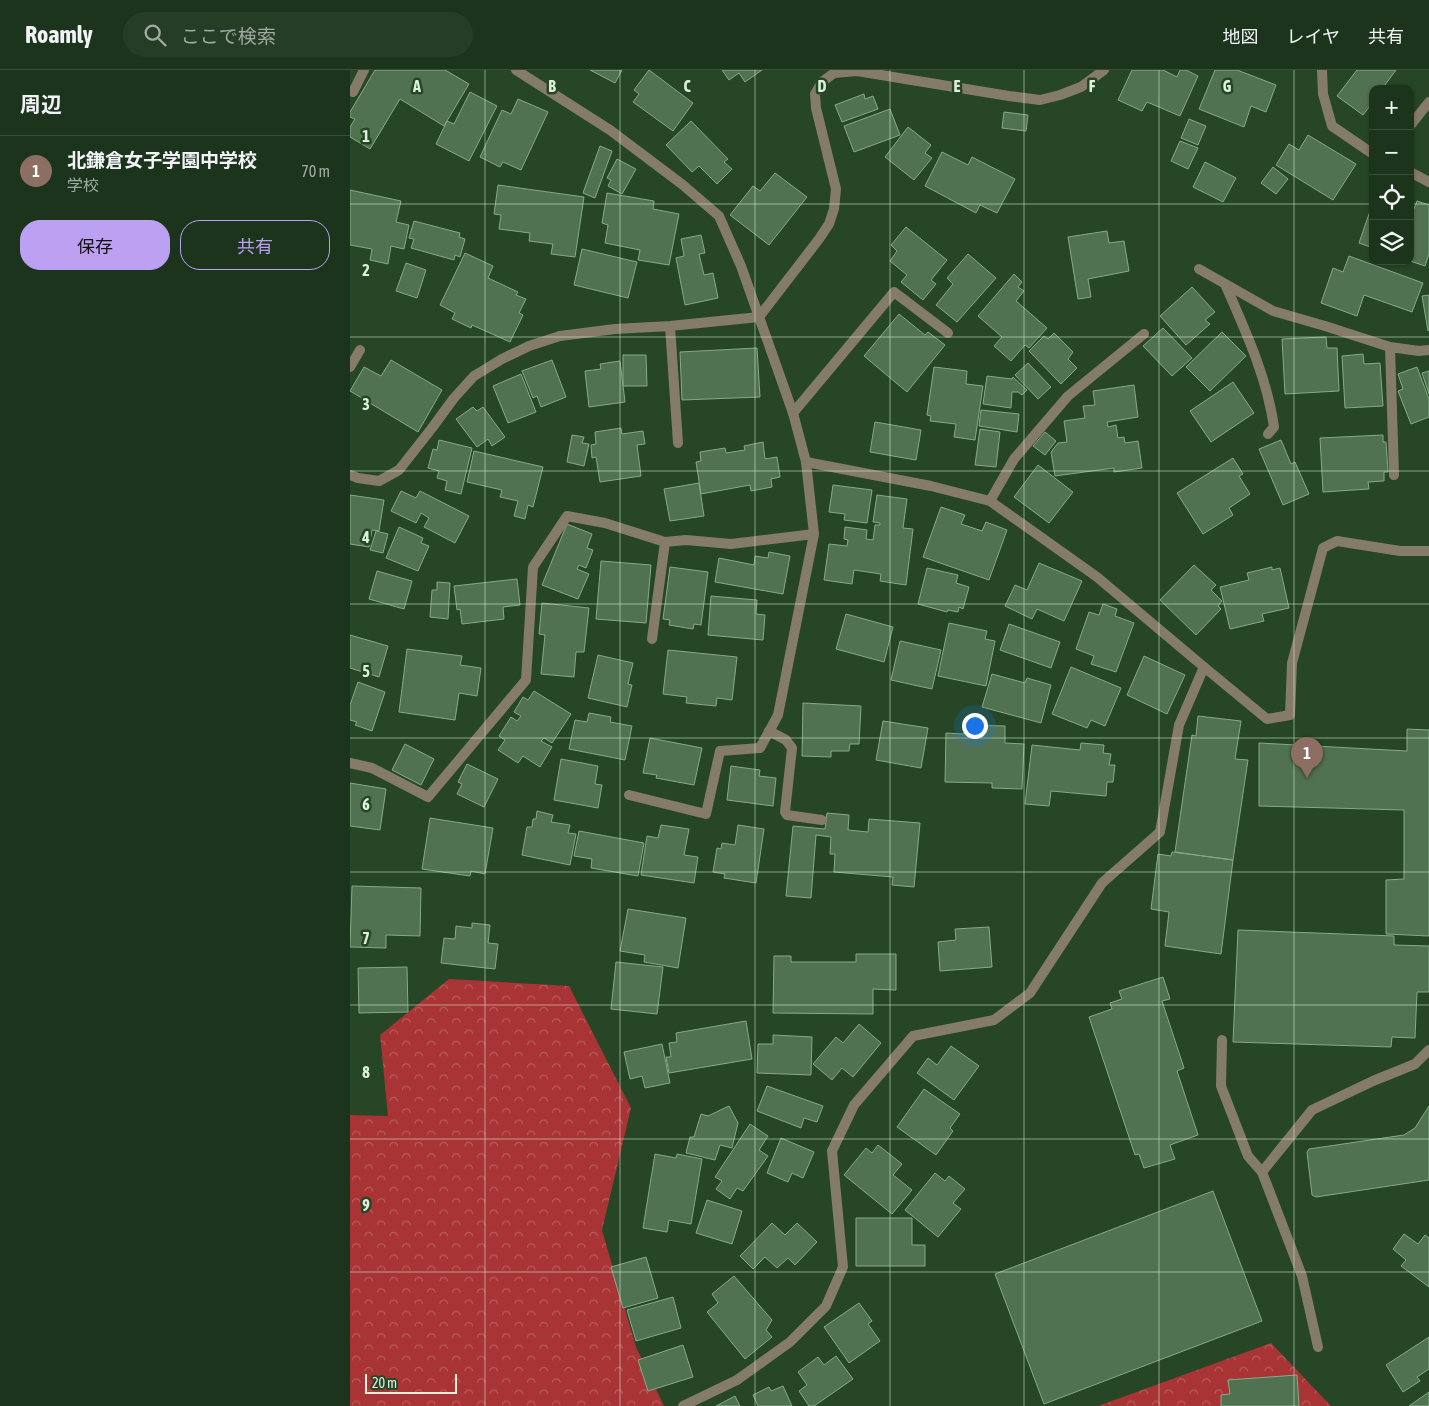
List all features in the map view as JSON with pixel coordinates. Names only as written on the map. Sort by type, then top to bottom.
[{"type":"street","points":[[353,92],[364,70]]},
{"type":"street","points":[[516,70],[610,130],[683,185],[719,216],[741,266],[793,413],[806,462],[814,534],[778,715],[760,748],[720,751],[706,814],[629,795]]},
{"type":"street","points":[[350,475],[358,478],[379,480],[398,470],[454,398],[474,376],[502,359],[529,346],[560,336],[615,328],[670,326],[759,317],[819,239],[829,224],[834,209],[836,189],[816,108],[815,94],[822,82],[834,73],[857,71],[1040,100],[1080,87],[1104,70]]},
{"type":"street","points":[[1322,70],[1323,94],[1332,126],[1369,151]]},
{"type":"street","points":[[1414,121],[1429,102]]},
{"type":"street","points":[[1414,174],[1429,182]]},
{"type":"street","points":[[1199,269],[1273,311],[1390,347],[1420,351],[1429,350]]},
{"type":"street","points":[[1225,284],[1251,345],[1271,404],[1274,427],[1268,434]]},
{"type":"street","points":[[793,413],[894,292],[948,333]]},
{"type":"street","points":[[670,326],[678,443]]},
{"type":"street","points":[[990,501],[1014,459],[1068,396],[1144,334]]},
{"type":"street","points":[[1390,347],[1394,475]]},
{"type":"street","points":[[350,368],[360,350]]},
{"type":"street","points":[[806,462],[930,486],[990,501],[1097,577],[1266,719],[1290,715],[1292,663],[1323,548],[1337,541],[1400,551],[1429,551]]},
{"type":"street","points":[[350,763],[372,768],[428,797],[526,680],[533,567],[567,516],[604,523],[665,542],[686,540],[731,544],[814,534]]},
{"type":"street","points":[[652,639],[665,542]]},
{"type":"street","points":[[683,1406],[737,1380],[790,1342],[826,1306],[843,1268],[832,1151],[854,1105],[913,1036],[994,1020],[1030,992],[1102,883],[1160,832],[1179,725],[1204,667]]},
{"type":"street","points":[[769,731],[786,740],[792,748],[785,812],[787,815],[822,820]]},
{"type":"street","points":[[1222,1040],[1221,1086],[1248,1156],[1262,1172],[1302,1276],[1318,1347]]},
{"type":"street","points":[[1262,1172],[1312,1110],[1415,1064],[1429,1050]]},
{"type":"green space","points":[[449,979],[569,986],[631,1108],[602,1230],[636,1347],[664,1406],[350,1406],[350,1115],[388,1116],[380,1035]]},
{"type":"green space","points":[[1271,1343],[1331,1406],[1098,1406]]},
{"type":"building","points":[[375,70],[445,70],[469,84],[444,126],[400,99],[370,149],[350,137],[350,127],[355,119],[350,117],[350,112]]},
{"type":"building","points":[[590,70],[622,70],[615,83]]},
{"type":"building","points":[[649,70],[693,103],[673,131],[633,102],[639,94],[634,90]]},
{"type":"building","points":[[722,70],[762,70],[745,82],[739,73],[729,80]]},
{"type":"building","points":[[1132,70],[1163,70],[1177,77],[1180,70],[1186,70],[1198,76],[1180,116],[1147,102],[1142,111],[1118,100]]},
{"type":"building","points":[[1215,70],[1237,70],[1276,85],[1266,112],[1251,106],[1244,127],[1199,109]]},
{"type":"building","points":[[1357,70],[1396,70],[1385,85],[1369,85],[1369,107],[1363,115],[1337,96]]},
{"type":"building","points":[[470,92],[497,106],[469,161],[436,144],[447,121],[454,124]]},
{"type":"building","points":[[864,94],[865,99],[873,96],[878,109],[842,122],[835,105]]},
{"type":"building","points":[[518,99],[548,112],[521,170],[503,162],[500,167],[480,157],[502,110],[511,114]]},
{"type":"building","points":[[890,109],[900,135],[854,152],[844,126]]},
{"type":"building","points":[[1004,112],[1028,115],[1026,131],[1002,128]]},
{"type":"building","points":[[1189,119],[1206,126],[1198,145],[1181,138]]},
{"type":"building","points":[[691,121],[728,159],[724,162],[732,169],[717,184],[699,166],[692,172],[666,145]]},
{"type":"building","points":[[908,127],[931,145],[925,153],[932,158],[914,180],[885,157]]},
{"type":"building","points":[[1308,135],[1356,164],[1333,200],[1276,165],[1289,144],[1299,150]]},
{"type":"building","points":[[1180,141],[1198,148],[1188,169],[1171,161]]},
{"type":"building","points":[[600,146],[612,151],[595,198],[583,193]]},
{"type":"building","points":[[942,152],[968,165],[972,157],[1015,179],[997,213],[980,205],[976,213],[925,186]]},
{"type":"building","points":[[617,159],[636,169],[622,194],[608,186],[611,180],[607,178]]},
{"type":"building","points":[[1205,162],[1236,178],[1223,202],[1193,187]]},
{"type":"building","points":[[1273,167],[1288,179],[1276,194],[1261,183]]},
{"type":"building","points":[[775,173],[807,197],[769,245],[730,215],[753,186],[760,191]]},
{"type":"building","points":[[498,185],[584,197],[575,257],[551,254],[553,244],[529,241],[530,233],[499,229],[501,215],[494,214]]},
{"type":"building","points":[[350,190],[401,201],[396,222],[409,225],[404,249],[391,246],[388,264],[370,260],[372,249],[350,245]]},
{"type":"building","points":[[607,193],[654,201],[653,209],[679,214],[669,265],[638,260],[640,250],[605,243],[608,225],[602,223]]},
{"type":"building","points":[[1417,201],[1429,205],[1429,254],[1425,266],[1414,262],[1414,209]]},
{"type":"building","points":[[1369,214],[1369,247],[1359,243]]},
{"type":"building","points":[[414,221],[460,233],[459,237],[465,239],[460,257],[455,255],[454,260],[411,248],[414,239],[409,238]]},
{"type":"building","points":[[906,227],[947,260],[931,280],[936,284],[923,300],[901,282],[907,275],[890,261],[897,251],[891,245]]},
{"type":"building","points":[[1107,231],[1109,243],[1124,241],[1129,271],[1088,279],[1091,297],[1078,299],[1068,237]]},
{"type":"building","points":[[701,235],[705,253],[699,254],[704,275],[713,273],[718,298],[685,305],[676,258],[684,256],[681,239]]},
{"type":"building","points":[[582,249],[637,262],[628,298],[574,285]]},
{"type":"building","points":[[465,253],[493,266],[488,278],[518,292],[516,295],[526,299],[519,313],[523,315],[510,342],[472,325],[471,328],[452,319],[455,313],[440,305]]},
{"type":"building","points":[[968,254],[996,278],[957,322],[936,305],[953,284],[947,278]]},
{"type":"building","points":[[1349,256],[1369,263],[1369,265],[1423,283],[1412,312],[1364,295],[1357,316],[1321,303],[1333,268],[1343,272]]},
{"type":"building","points":[[406,263],[426,270],[417,298],[396,291]]},
{"type":"building","points":[[1014,274],[1022,282],[1018,287],[1024,291],[1016,301],[1047,328],[1029,348],[1025,345],[1011,361],[994,346],[1002,337],[978,316]]},
{"type":"building","points":[[1192,287],[1215,312],[1205,320],[1210,324],[1186,345],[1160,316]]},
{"type":"building","points":[[1429,295],[1429,330],[1428,331],[1422,296]]},
{"type":"building","points":[[899,314],[925,335],[928,332],[945,345],[907,392],[864,356]]},
{"type":"building","points":[[1163,328],[1192,358],[1172,376],[1143,346]]},
{"type":"building","points":[[1222,332],[1246,356],[1210,391],[1186,367]]},
{"type":"building","points":[[1054,333],[1073,352],[1068,359],[1077,368],[1061,384],[1029,351],[1044,336],[1048,339]]},
{"type":"building","points":[[1326,337],[1327,348],[1337,348],[1339,391],[1285,394],[1282,339]]},
{"type":"building","points":[[757,348],[760,397],[682,400],[680,352]]},
{"type":"building","points":[[1363,354],[1364,364],[1380,363],[1383,406],[1345,408],[1342,356]]},
{"type":"building","points":[[623,355],[646,355],[647,386],[623,386]]},
{"type":"building","points":[[391,360],[442,390],[418,432],[350,391],[364,367],[381,376]]},
{"type":"building","points":[[552,360],[566,397],[541,407],[537,396],[533,398],[522,371]]},
{"type":"building","points":[[620,361],[625,402],[589,407],[585,371],[601,369],[600,364]]},
{"type":"building","points":[[1028,363],[1051,387],[1038,399],[1015,375]]},
{"type":"building","points":[[934,367],[967,371],[966,384],[983,386],[975,440],[954,437],[956,424],[930,421],[931,416],[927,415]]},
{"type":"building","points":[[1417,367],[1429,399],[1429,417],[1411,424],[1398,391],[1403,389],[1398,374]]},
{"type":"building","points":[[1429,371],[1429,394],[1422,373]]},
{"type":"building","points":[[521,374],[536,412],[508,423],[493,386]]},
{"type":"building","points":[[987,376],[1012,379],[1013,377],[1027,390],[1022,395],[1018,392],[1012,392],[1011,408],[983,404]]},
{"type":"building","points":[[1233,382],[1254,413],[1211,442],[1190,411]]},
{"type":"building","points":[[1134,385],[1138,417],[1107,422],[1108,427],[1116,425],[1118,438],[1124,437],[1125,443],[1138,441],[1142,468],[1114,472],[1114,468],[1055,476],[1051,452],[1058,443],[1067,442],[1064,421],[1085,418],[1083,406],[1095,405],[1093,391]]},
{"type":"building","points":[[473,407],[477,411],[483,407],[505,437],[492,446],[488,439],[477,447],[456,419]]},
{"type":"building","points":[[981,410],[1019,414],[1017,432],[979,426]]},
{"type":"building","points":[[875,422],[921,430],[916,460],[870,452]]},
{"type":"building","points":[[621,428],[622,434],[643,431],[645,444],[637,445],[641,476],[600,482],[596,457],[592,458],[591,445],[596,444],[595,432]]},
{"type":"building","points":[[980,429],[1000,432],[996,467],[975,465]]},
{"type":"building","points":[[1045,432],[1056,441],[1045,455],[1033,446]]},
{"type":"building","points":[[572,435],[584,437],[582,443],[589,444],[584,466],[567,462]]},
{"type":"building","points":[[1383,435],[1383,442],[1386,442],[1388,472],[1384,472],[1384,481],[1368,482],[1369,489],[1323,492],[1320,438]]},
{"type":"building","points":[[439,440],[472,448],[461,494],[445,490],[447,481],[437,478],[439,471],[428,468],[433,449],[437,450]]},
{"type":"building","points":[[1281,440],[1291,464],[1295,462],[1309,494],[1283,505],[1259,449]]},
{"type":"building","points":[[763,442],[765,459],[777,457],[780,477],[771,479],[772,487],[751,491],[750,485],[701,494],[696,462],[701,461],[700,452],[725,448],[726,453],[745,450],[744,446]]},
{"type":"building","points":[[474,451],[543,467],[533,507],[528,505],[525,519],[514,516],[518,501],[500,497],[502,490],[467,482]]},
{"type":"building","points":[[1233,458],[1243,474],[1239,476],[1250,494],[1229,508],[1233,515],[1203,534],[1177,493]]},
{"type":"building","points":[[1038,465],[1073,492],[1049,523],[1014,497]]},
{"type":"building","points":[[699,483],[704,516],[670,521],[664,489]]},
{"type":"building","points":[[833,485],[872,490],[867,523],[844,520],[845,514],[829,512]]},
{"type":"building","points":[[401,491],[416,498],[420,491],[469,516],[455,543],[424,527],[429,518],[421,513],[416,523],[391,511]]},
{"type":"building","points":[[350,495],[384,500],[379,531],[372,530],[369,547],[350,544]]},
{"type":"building","points":[[877,495],[907,499],[903,528],[913,529],[906,585],[880,581],[881,574],[854,570],[852,584],[824,580],[829,544],[847,546],[848,540],[844,539],[845,527],[867,530],[866,539],[873,540],[875,525],[880,525],[880,523],[873,522]]},
{"type":"building","points":[[941,507],[965,515],[961,524],[982,531],[986,522],[1007,530],[989,580],[923,557]]},
{"type":"building","points":[[567,524],[592,534],[587,548],[593,550],[586,568],[579,565],[577,569],[589,574],[578,599],[542,585]]},
{"type":"building","points":[[399,527],[423,538],[421,543],[429,546],[418,571],[386,558]]},
{"type":"building","points":[[376,531],[388,534],[383,553],[370,550]]},
{"type":"building","points":[[769,552],[790,556],[783,594],[715,582],[719,558],[754,565],[755,556],[768,558]]},
{"type":"building","points":[[601,561],[651,565],[646,623],[596,619]]},
{"type":"building","points":[[1039,563],[1082,581],[1064,621],[1037,609],[1032,619],[1005,606],[1015,585],[1027,590]]},
{"type":"building","points":[[1194,565],[1216,585],[1211,590],[1222,601],[1218,606],[1221,609],[1196,635],[1160,600]]},
{"type":"building","points":[[670,567],[708,572],[701,625],[694,624],[693,629],[669,625],[670,620],[663,619]]},
{"type":"building","points":[[1272,567],[1272,570],[1280,568],[1289,608],[1262,614],[1264,621],[1230,629],[1220,587],[1249,580],[1247,573]]},
{"type":"building","points":[[927,568],[958,575],[956,583],[969,587],[963,609],[959,607],[958,612],[948,610],[947,612],[918,604]]},
{"type":"building","points":[[377,571],[412,581],[404,609],[369,599]]},
{"type":"building","points":[[517,579],[520,605],[503,607],[504,619],[462,624],[460,609],[457,610],[454,586]]},
{"type":"building","points":[[437,582],[450,583],[448,619],[430,617],[432,590],[437,590]]},
{"type":"building","points":[[711,596],[757,600],[756,614],[765,615],[763,640],[708,635]]},
{"type":"building","points":[[542,603],[589,608],[584,652],[576,652],[574,677],[541,674],[545,635],[539,634]]},
{"type":"building","points":[[1103,604],[1117,609],[1115,616],[1134,623],[1116,672],[1091,664],[1094,656],[1076,649],[1089,612],[1099,615]]},
{"type":"building","points":[[846,614],[893,627],[884,662],[836,649]]},
{"type":"building","points":[[949,623],[987,631],[985,639],[995,641],[986,686],[938,676]]},
{"type":"building","points":[[1009,624],[1060,642],[1051,668],[1000,650]]},
{"type":"building","points":[[350,635],[388,646],[379,677],[350,668]]},
{"type":"building","points":[[900,641],[941,650],[932,689],[891,680]]},
{"type":"building","points":[[407,649],[462,656],[460,665],[481,668],[477,696],[459,693],[455,720],[399,712]]},
{"type":"building","points":[[668,650],[737,657],[732,700],[717,698],[716,706],[686,703],[687,697],[663,694]]},
{"type":"building","points":[[598,655],[633,663],[628,684],[632,685],[627,707],[588,698]]},
{"type":"building","points":[[1144,656],[1185,675],[1167,714],[1127,695]]},
{"type":"building","points":[[1071,667],[1121,688],[1105,726],[1091,720],[1087,728],[1052,714]]},
{"type":"building","points":[[992,674],[1025,683],[1027,678],[1051,685],[1041,723],[982,707]]},
{"type":"building","points":[[358,682],[385,692],[372,731],[355,725],[357,722],[350,720],[350,705]]},
{"type":"building","points":[[534,691],[571,714],[552,743],[544,738],[541,741],[552,747],[540,767],[523,756],[518,763],[498,750],[505,740],[499,736],[511,717],[517,721],[521,716],[514,712],[523,697],[528,700]]},
{"type":"building","points":[[803,703],[861,706],[859,744],[850,744],[849,751],[831,751],[831,757],[802,756]]},
{"type":"building","points":[[589,713],[611,717],[610,722],[632,726],[625,760],[569,749],[575,720],[587,722]]},
{"type":"building","points":[[1198,716],[1241,721],[1235,759],[1248,760],[1233,860],[1175,852],[1192,735],[1196,736]]},
{"type":"building","points":[[883,721],[928,728],[921,768],[876,760]]},
{"type":"building","points":[[965,725],[1005,726],[1005,743],[1024,744],[1022,789],[992,788],[992,783],[945,782],[946,733],[964,734]]},
{"type":"building","points":[[1407,729],[1429,730],[1429,936],[1386,934],[1386,880],[1404,879],[1404,810],[1259,806],[1259,743],[1407,751]]},
{"type":"building","points":[[650,738],[702,748],[694,785],[656,778],[657,775],[643,773]]},
{"type":"building","points":[[1081,743],[1104,745],[1103,753],[1111,754],[1109,765],[1115,765],[1113,782],[1107,782],[1106,796],[1051,791],[1049,806],[1025,804],[1032,745],[1080,750]]},
{"type":"building","points":[[405,744],[434,759],[421,785],[392,770]]},
{"type":"building","points":[[561,759],[598,766],[595,784],[602,785],[598,808],[554,800]]},
{"type":"building","points":[[467,764],[498,779],[484,807],[457,794],[462,784],[458,782]]},
{"type":"building","points":[[731,766],[760,770],[759,776],[776,778],[773,806],[727,800]]},
{"type":"building","points":[[350,783],[386,789],[380,830],[350,826]]},
{"type":"building","points":[[537,811],[553,815],[551,822],[570,825],[568,833],[576,834],[570,865],[522,855],[527,827],[532,827]]},
{"type":"building","points":[[827,813],[849,815],[848,830],[868,832],[869,819],[920,823],[914,887],[892,885],[893,877],[834,872],[835,854],[830,854],[831,837],[816,835],[811,898],[786,896],[793,826],[825,829]]},
{"type":"building","points":[[430,818],[493,828],[485,874],[471,871],[470,876],[422,869]]},
{"type":"building","points":[[661,825],[689,829],[684,855],[698,857],[694,883],[641,875],[647,836],[658,838]]},
{"type":"building","points":[[738,825],[764,829],[756,883],[724,878],[725,874],[713,872],[717,848],[721,849],[722,843],[735,845]]},
{"type":"building","points":[[579,831],[644,843],[638,876],[591,868],[592,859],[574,856]]},
{"type":"building","points":[[1172,852],[1233,860],[1221,954],[1165,946],[1169,912],[1151,909],[1158,854],[1171,856]]},
{"type":"building","points":[[352,886],[421,888],[420,936],[386,935],[386,948],[350,947]]},
{"type":"building","points":[[628,909],[686,918],[678,968],[644,962],[645,955],[620,951]]},
{"type":"building","points":[[472,923],[490,925],[488,943],[498,944],[495,969],[441,963],[444,938],[455,939],[456,926],[472,928]]},
{"type":"building","points":[[989,927],[992,967],[940,971],[938,942],[956,940],[955,929]]},
{"type":"building","points":[[1238,930],[1394,936],[1394,945],[1429,946],[1429,992],[1417,992],[1415,1038],[1392,1037],[1391,1047],[1233,1042]]},
{"type":"building","points":[[856,954],[896,954],[896,990],[873,989],[873,1014],[773,1013],[774,956],[791,956],[791,962],[856,962]]},
{"type":"building","points":[[616,962],[663,967],[657,1014],[611,1009]]},
{"type":"building","points":[[407,967],[408,1012],[359,1013],[358,968]]},
{"type":"building","points":[[1163,977],[1170,999],[1162,1001],[1184,1068],[1177,1071],[1198,1135],[1170,1145],[1175,1159],[1144,1168],[1139,1154],[1135,1155],[1089,1017],[1112,1009],[1110,1003],[1122,999],[1119,991]]},
{"type":"building","points":[[746,1021],[752,1059],[669,1073],[666,1057],[671,1057],[669,1043],[677,1042],[676,1033]]},
{"type":"building","points":[[859,1024],[881,1043],[853,1077],[842,1068],[832,1080],[813,1064],[836,1037],[843,1043]]},
{"type":"building","points":[[773,1035],[812,1037],[811,1075],[757,1073],[758,1044],[773,1044]]},
{"type":"building","points":[[662,1044],[670,1083],[645,1088],[642,1076],[630,1079],[624,1052]]},
{"type":"building","points":[[951,1046],[979,1066],[954,1100],[917,1073],[928,1058],[937,1065]]},
{"type":"building","points":[[767,1086],[823,1106],[817,1122],[804,1118],[801,1128],[757,1111]]},
{"type":"building","points":[[924,1089],[960,1114],[950,1128],[953,1131],[936,1155],[897,1127]]},
{"type":"building","points":[[729,1106],[738,1123],[732,1148],[720,1145],[715,1160],[686,1153],[690,1137],[694,1137],[701,1114],[708,1116]]},
{"type":"building","points":[[1429,1106],[1429,1180],[1316,1197],[1312,1195],[1307,1152],[1309,1149],[1404,1135],[1415,1128]]},
{"type":"building","points":[[750,1124],[768,1136],[759,1150],[768,1156],[743,1191],[737,1188],[730,1199],[716,1189],[722,1181],[715,1177]]},
{"type":"building","points":[[781,1138],[814,1152],[803,1178],[792,1173],[788,1182],[767,1173]]},
{"type":"building","points":[[878,1145],[902,1164],[893,1175],[912,1190],[892,1214],[844,1175],[866,1148],[872,1153]]},
{"type":"building","points":[[655,1154],[676,1158],[677,1154],[702,1159],[691,1224],[669,1220],[667,1232],[643,1228]]},
{"type":"building","points":[[935,1173],[945,1181],[949,1176],[965,1189],[953,1203],[961,1209],[938,1237],[905,1210]]},
{"type":"building","points":[[1213,1191],[1262,1321],[1044,1404],[995,1274]]},
{"type":"building","points":[[707,1200],[742,1211],[732,1244],[696,1233]]},
{"type":"building","points":[[856,1218],[912,1218],[912,1245],[925,1245],[925,1266],[856,1266]]},
{"type":"building","points":[[772,1223],[785,1235],[797,1223],[817,1242],[795,1265],[788,1258],[777,1268],[765,1257],[753,1269],[740,1256]]},
{"type":"building","points":[[1404,1234],[1418,1244],[1425,1235],[1429,1238],[1429,1287],[1401,1266],[1406,1260],[1393,1249]]},
{"type":"building","points":[[646,1257],[658,1298],[623,1308],[611,1267]]},
{"type":"building","points":[[734,1276],[772,1320],[766,1330],[772,1337],[745,1359],[707,1312],[718,1303],[712,1294]]},
{"type":"building","points":[[673,1297],[681,1328],[636,1341],[627,1310]]},
{"type":"building","points":[[859,1303],[872,1321],[868,1324],[880,1341],[849,1363],[824,1327]]},
{"type":"building","points":[[1429,1337],[1429,1369],[1417,1377],[1420,1381],[1403,1392],[1386,1365]]},
{"type":"building","points":[[683,1345],[693,1377],[648,1391],[638,1360]]},
{"type":"building","points":[[836,1356],[853,1379],[814,1406],[809,1406],[799,1391],[807,1385],[798,1372],[818,1357],[824,1365]]},
{"type":"building","points":[[1297,1375],[1299,1406],[1221,1406],[1221,1395],[1230,1394],[1228,1380]]},
{"type":"building","points":[[783,1386],[792,1406],[758,1406],[753,1395],[769,1387],[771,1391]]},
{"type":"building","points":[[1429,1392],[1429,1406],[1409,1406]]},
{"type":"building","points":[[735,1396],[740,1406],[716,1406]]},
{"type":"place","name":"北鎌倉女子学園中学校","points":[[1307,778]]}]
